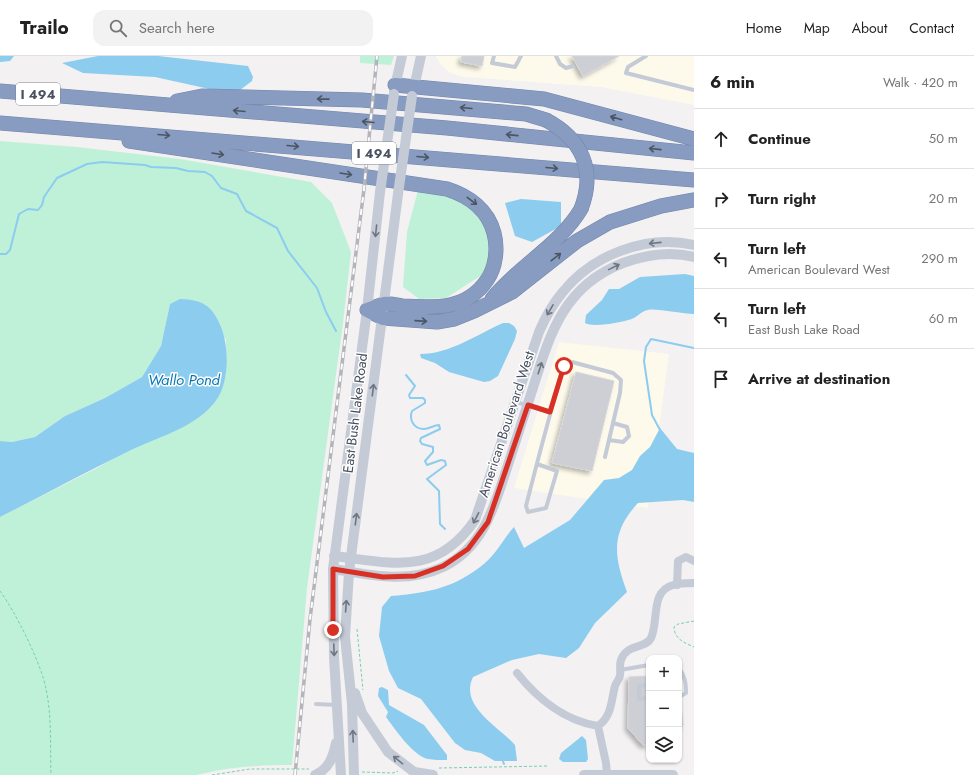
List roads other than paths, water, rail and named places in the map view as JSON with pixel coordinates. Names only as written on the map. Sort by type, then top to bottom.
[{"type":"highway","points":[[394,90],[544,99],[694,139]]},
{"type":"highway","name":"I 494","points":[[0,91],[447,128],[694,153]]},
{"type":"highway","points":[[159,104],[202,96],[362,100],[526,114],[546,120],[559,127],[571,138],[585,162],[587,182],[581,209],[571,224],[533,261],[505,283],[489,303]]},
{"type":"highway","name":"I 494","points":[[0,123],[694,180]]},
{"type":"highway","points":[[55,128],[120,140],[447,189],[460,194],[480,208],[492,226],[496,251],[490,276],[482,288],[468,299],[446,307],[383,311],[367,310]]},
{"type":"highway","points":[[383,311],[437,322],[464,316],[512,292],[577,241],[610,222],[661,206],[694,200]]},
{"type":"street","name":"East Bush Lake Road","points":[[341,775],[333,611],[334,556],[367,310],[380,192],[394,90],[402,56]]},
{"type":"street","name":"East Bush Lake Road","points":[[354,775],[350,682],[345,637],[349,572],[398,194],[413,91],[421,56]]},
{"type":"street","name":"American Boulevard West","points":[[334,556],[386,563],[413,562],[439,554],[453,545],[467,532],[482,505],[545,318],[553,305],[573,281],[598,262],[627,249],[657,243],[694,244]]},
{"type":"street","name":"American Boulevard West","points":[[333,569],[383,577],[415,576],[443,566],[468,549],[488,522],[551,332],[569,302],[591,281],[619,265],[641,257],[673,254],[694,257]]},
{"type":"street","points":[[677,585],[678,561],[686,557],[694,561]]},
{"type":"street","points":[[517,673],[525,683],[550,705],[586,724],[598,726],[603,722],[612,707],[615,684],[620,676],[620,662],[623,655],[629,649],[650,640],[656,618],[657,601],[660,594],[665,589],[694,582]]},
{"type":"street","points":[[350,682],[362,713],[388,752],[414,772],[436,772]]},
{"type":"street","points":[[315,775],[321,773],[334,754],[339,725]]},
{"type":"street","points":[[598,726],[607,775]]},
{"type":"street","points":[[584,775],[667,775]]},
{"type":"lane","points":[[494,56],[492,63],[515,67],[521,56]]},
{"type":"lane","points":[[556,56],[560,64],[566,68],[573,66]]},
{"type":"lane","points":[[646,56],[628,67],[626,73],[694,90]]},
{"type":"lane","points":[[537,464],[557,470],[546,508],[528,512],[526,506],[550,412],[564,366],[572,362],[613,373],[621,380],[620,393],[605,458]]},
{"type":"lane","points":[[516,402],[550,412]]},
{"type":"lane","points":[[609,440],[623,442],[629,436],[627,427],[613,423]]},
{"type":"lane","points":[[620,670],[646,666]]},
{"type":"lane","points":[[682,672],[684,674],[686,687],[686,693],[682,695]]},
{"type":"lane","points":[[646,685],[639,686],[639,699],[646,698]]},
{"type":"lane","points":[[316,704],[338,705]]},
{"type":"water","points":[[0,56],[14,56],[10,61],[0,62]]},
{"type":"water","points":[[98,56],[158,56],[248,66],[253,77],[252,81],[240,90],[214,90],[155,77],[83,73],[62,63]]},
{"type":"water","points":[[521,199],[561,202],[561,226],[532,242],[515,236],[505,203]]},
{"type":"water","points":[[685,274],[694,276],[694,314],[663,310],[648,310],[634,318],[617,323],[595,325],[585,323],[586,315],[602,300],[609,289],[619,289],[640,277]]},
{"type":"water","name":"Wallo Pond","points":[[180,299],[201,302],[206,305],[214,313],[224,335],[227,355],[226,375],[220,394],[215,402],[186,426],[127,452],[0,517],[0,441],[12,442],[35,437],[65,416],[105,398],[142,377],[161,346],[170,304]]},
{"type":"water","points":[[503,323],[509,323],[514,326],[517,331],[515,339],[498,376],[490,381],[484,382],[449,372],[435,363],[421,358],[420,354],[442,351],[463,343]]},
{"type":"water","points":[[660,428],[677,449],[694,453],[694,502],[683,500],[638,503],[629,514],[623,524],[617,545],[619,567],[627,592],[595,623],[579,648],[566,658],[539,654],[512,660],[473,677],[470,687],[471,697],[482,715],[515,745],[517,761],[495,761],[481,753],[465,750],[455,743],[421,699],[398,688],[389,671],[379,636],[382,607],[391,596],[441,588],[463,578],[489,559],[514,527],[524,548],[570,520],[604,480],[619,478],[632,470],[640,456],[650,447]]},
{"type":"water","points":[[382,687],[388,690],[389,705],[424,725],[447,755],[447,760],[428,759],[422,757],[410,748],[386,717],[388,712],[378,696],[379,688]]},
{"type":"water","points":[[582,736],[586,740],[588,759],[586,762],[563,762],[559,759],[561,753]]},
{"type":"waterway","points":[[0,254],[6,254],[10,250],[19,214],[28,209],[38,210],[42,205],[44,197],[57,178],[87,164],[102,162],[205,172],[212,176],[221,188],[237,194],[246,211],[277,228],[288,251],[317,288],[326,312],[336,331]]},
{"type":"waterway","points":[[660,430],[652,415],[644,361],[646,347],[651,339],[694,348]]},
{"type":"waterway","points":[[406,375],[415,386],[409,395],[410,398],[423,398],[425,400],[425,403],[412,411],[411,417],[413,423],[420,429],[439,425],[440,429],[421,438],[420,441],[422,444],[433,447],[433,452],[425,461],[427,465],[441,460],[445,461],[446,465],[427,479],[439,491],[440,524],[445,529]]},
{"type":"waterway","points":[[502,759],[504,764]]},
{"type":"railway","points":[[295,775],[310,619],[364,189],[377,56]]}]
